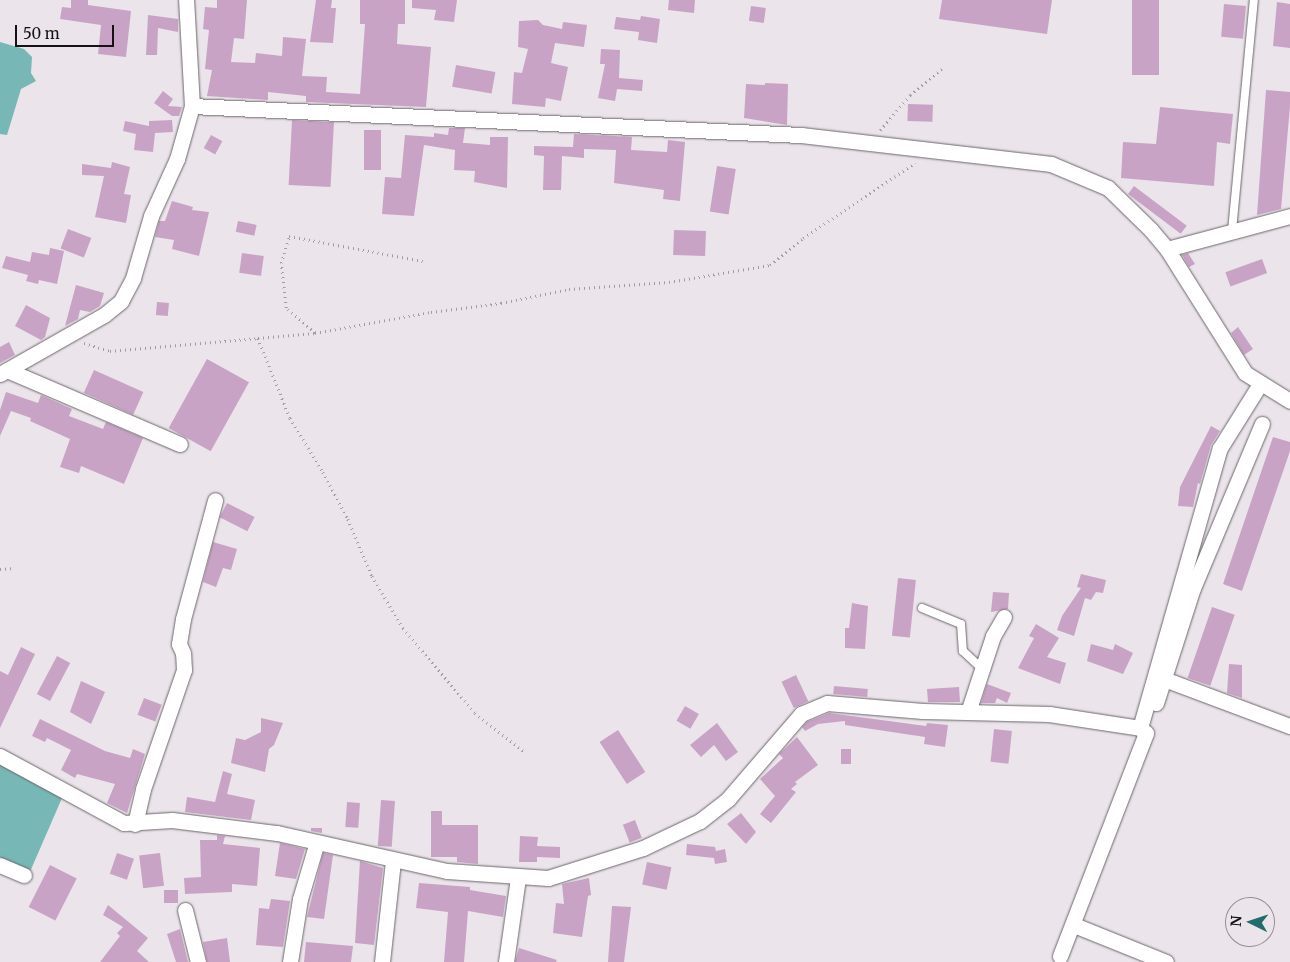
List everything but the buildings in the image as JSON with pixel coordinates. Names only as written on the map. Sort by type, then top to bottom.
[{"type":"street","points":[[4,372],[65,338],[121,301],[133,278],[150,216],[177,160],[192,106],[186,0]]},
{"type":"street","points":[[192,106],[675,127],[801,135],[1050,164],[1084,176],[1108,188],[1167,249],[1231,354],[1245,373],[1260,384],[1290,400]]},
{"type":"street","points":[[1167,249],[1290,216]]},
{"type":"street","points":[[4,372],[180,444]]},
{"type":"street","points":[[1143,730],[1220,448],[1260,384]]},
{"type":"street","points":[[1060,956],[1074,925],[1143,730],[1164,680],[1193,588],[1262,424]]},
{"type":"street","points":[[135,824],[143,789],[184,670],[184,653],[179,644],[183,619],[215,500]]},
{"type":"street","points":[[968,712],[993,636],[1004,618]]},
{"type":"street","points":[[1164,680],[1290,726]]},
{"type":"street","points":[[0,756],[124,823],[135,824],[172,820],[277,833],[447,871],[518,878],[548,878],[577,871],[643,848],[700,821],[728,799],[801,714],[827,703],[968,712],[1049,714],[1143,730]]},
{"type":"street","points":[[290,962],[300,899],[317,842]]},
{"type":"street","points":[[382,962],[393,860]]},
{"type":"street","points":[[0,864],[24,875]]},
{"type":"street","points":[[506,962],[518,878]]},
{"type":"street","points":[[184,910],[198,962]]},
{"type":"street","points":[[1074,925],[1166,962]]},
{"type":"lane","points":[[1232,231],[1254,0]]},
{"type":"lane","points":[[922,608],[961,624],[963,651],[982,669]]},
{"type":"path","points":[[868,144],[910,96],[944,67]]},
{"type":"path","points":[[65,338],[110,351],[315,334],[569,289],[669,282],[770,265],[803,238],[932,151]]},
{"type":"path","points":[[315,334],[286,308],[281,263],[289,236],[423,262]]},
{"type":"path","points":[[258,338],[290,418],[335,495],[372,576],[403,628],[475,713],[525,752]]},
{"type":"path","points":[[0,569],[15,568]]},
{"type":"water","points":[[0,42],[24,49],[32,57],[31,73],[36,81],[21,89],[7,135],[0,134]]},
{"type":"water","points":[[0,763],[62,798],[29,874],[0,861]]}]
